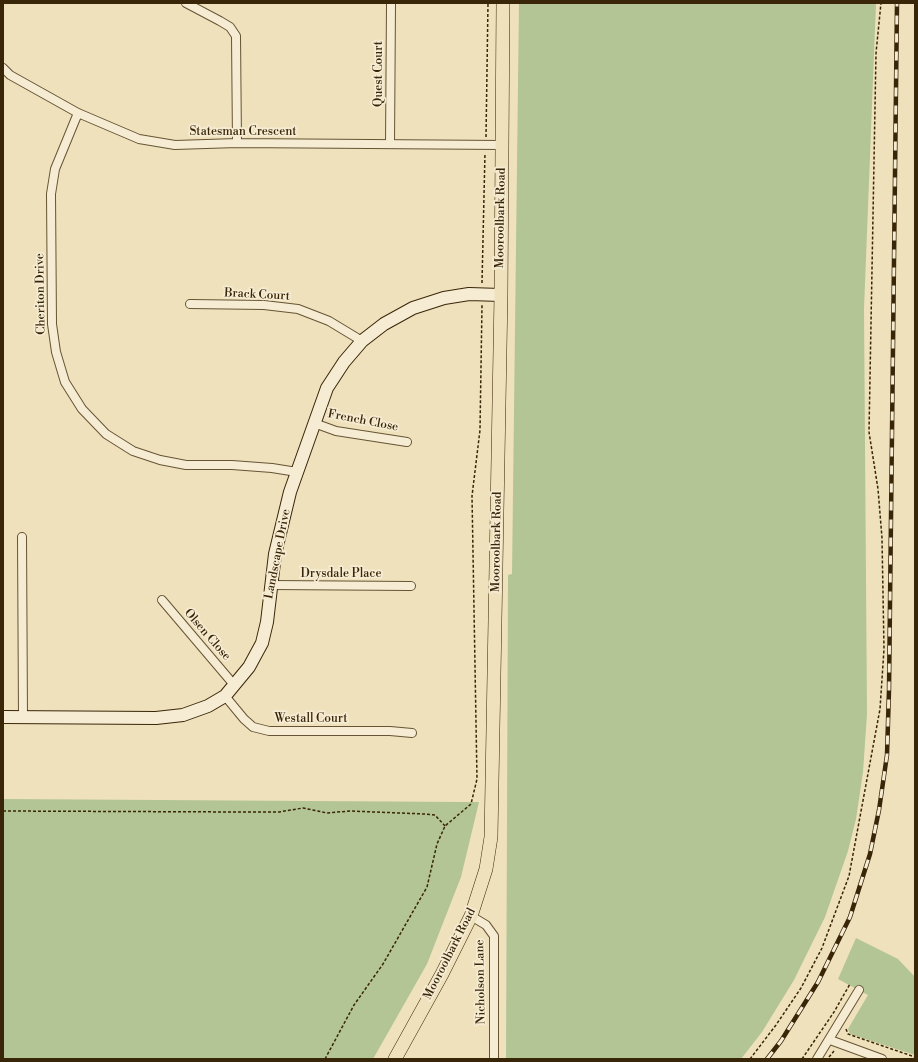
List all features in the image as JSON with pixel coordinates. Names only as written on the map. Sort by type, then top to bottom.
[{"type":"main road","name":"Mooroolbark Road","points":[[395,1059],[442,974],[471,916],[486,869],[491,837],[501,295],[503,3]]},
{"type":"street","points":[[186,3],[230,27],[236,36],[237,143]]},
{"type":"street","name":"Quest Court","points":[[390,144],[391,4]]},
{"type":"street","name":"Statesman Crescent","points":[[3,68],[10,75],[78,113],[139,139],[175,145],[237,143],[502,145]]},
{"type":"street","name":"Cheriton Drive","points":[[78,113],[55,169],[51,194],[52,324],[56,352],[65,382],[82,409],[106,434],[133,451],[160,460],[186,465],[258,467],[297,472]]},
{"type":"street","name":"Landscape Drive","points":[[3,717],[156,718],[183,715],[208,706],[225,696],[235,686],[249,667],[262,643],[281,526],[297,472],[327,388],[344,362],[362,341],[384,324],[413,308],[444,298],[482,294],[501,295]]},
{"type":"street","name":"Brack Court","points":[[190,304],[264,305],[298,309],[329,321],[362,341]]},
{"type":"street","name":"French Close","points":[[314,423],[336,431],[407,442]]},
{"type":"street","points":[[22,537],[23,717]]},
{"type":"street","name":"Drysdale Place","points":[[271,586],[411,586]]},
{"type":"street","name":"Olsen Close","points":[[162,600],[235,686]]},
{"type":"street","name":"Westall Court","points":[[225,696],[244,719],[253,727],[269,731],[390,731],[412,733]]},
{"type":"street","name":"Nicholson Lane","points":[[471,916],[486,925],[494,936],[494,1059]]},
{"type":"street","points":[[817,1059],[830,1040],[859,990]]},
{"type":"street","points":[[830,1040],[882,1059]]},
{"type":"path","points":[[750,1059],[776,1025],[801,988],[822,948],[849,876],[880,709],[884,649],[882,538],[878,489],[870,447],[869,432],[876,53],[881,3]]},
{"type":"path","points":[[325,1059],[354,1004],[383,964],[427,887],[436,844],[445,826],[471,804],[477,779],[472,496],[480,430],[482,294]]},
{"type":"path","points":[[3,811],[279,812],[303,808],[327,813],[350,811],[435,815],[445,826]]},
{"type":"path","points":[[802,1059],[834,1012],[850,984]]},
{"type":"path","points":[[846,1029],[848,1034],[915,1057]]},
{"type":"path","points":[[831,1055],[837,1052]]},
{"type":"green space","points":[[519,3],[876,3],[864,309],[867,714],[863,772],[856,819],[848,851],[825,917],[794,980],[762,1032],[741,1059],[506,1059],[508,575],[512,574]]},
{"type":"green space","points":[[3,799],[479,802],[461,877],[427,964],[373,1059],[3,1059]]},
{"type":"green space","points":[[856,938],[898,959],[915,977],[915,1055],[850,1034],[848,1029],[868,995],[838,979]]},
{"type":"railway","points":[[767,1059],[781,1041],[818,982],[850,917],[870,854],[879,810],[887,755],[897,3]]}]
